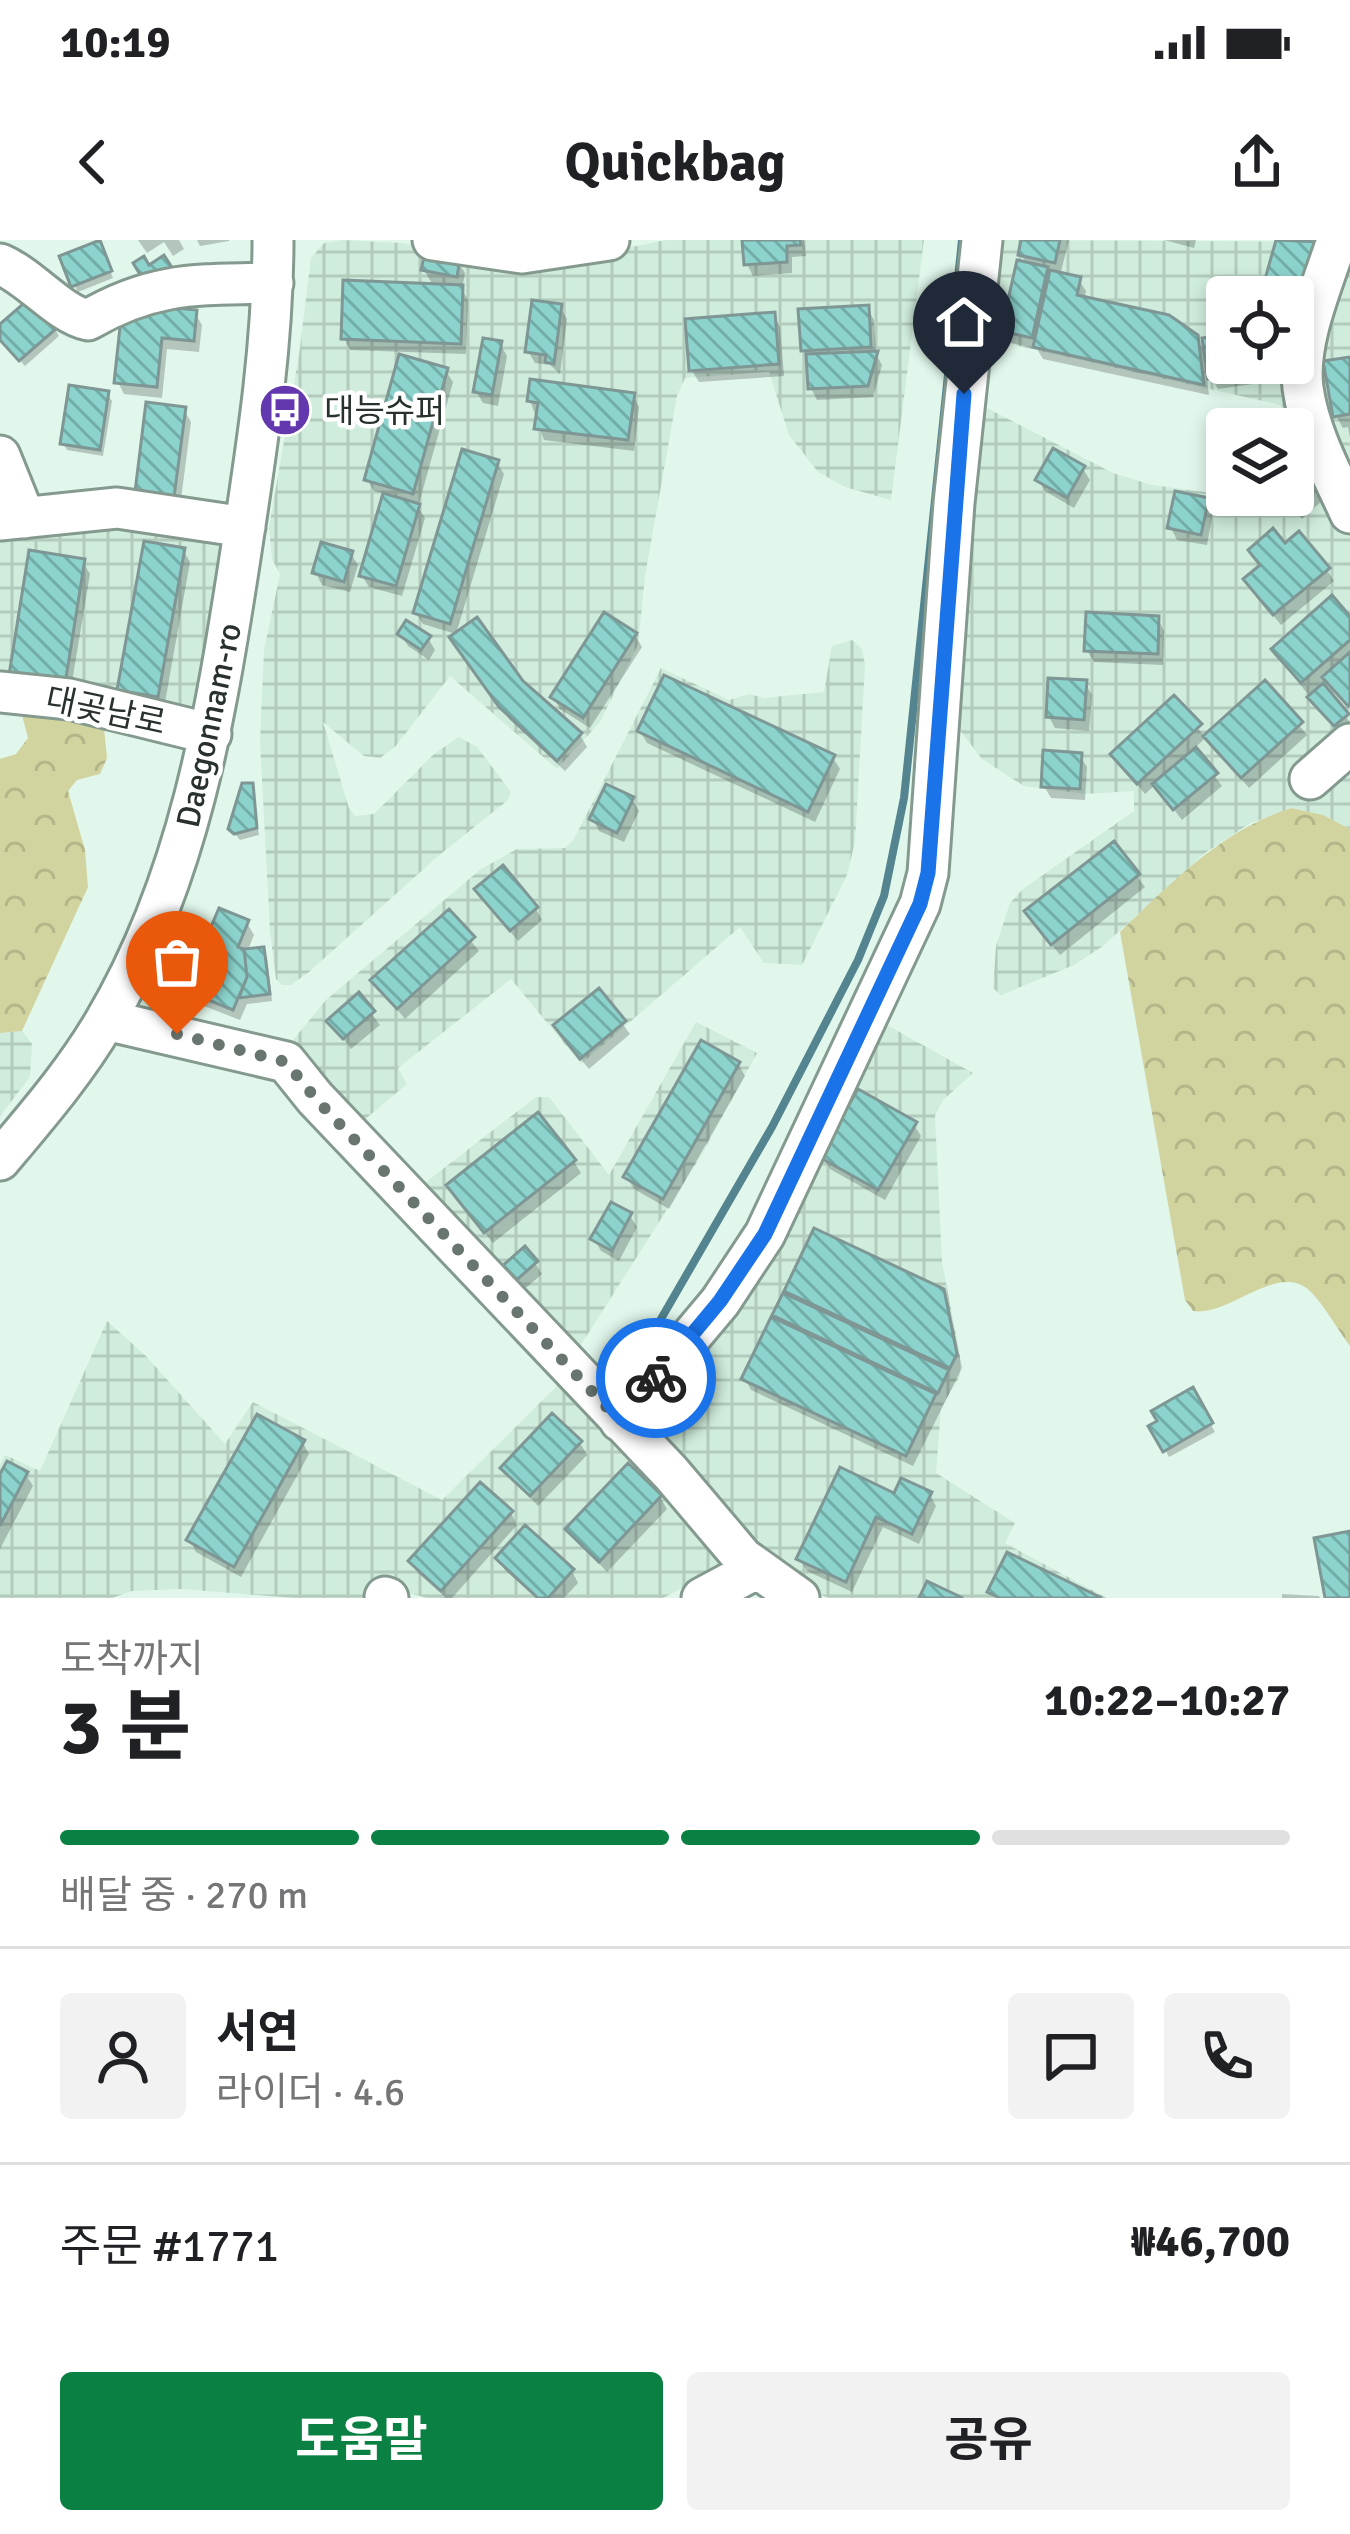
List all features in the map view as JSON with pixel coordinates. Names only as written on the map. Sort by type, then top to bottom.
[{"type":"street","name":"Daegonnam-ro","points":[[0,1160],[63,1083],[106,1020],[166,897],[194,811],[211,734],[266,389],[273,240]]},
{"type":"street","points":[[434,240],[522,253],[609,240]]},
{"type":"street","points":[[620,1421],[720,1301],[765,1234],[920,904],[928,873],[954,503],[982,240]]},
{"type":"street","points":[[1337,240],[1306,350],[1303,387],[1322,452],[1350,513]]},
{"type":"street","points":[[0,264],[23,274],[76,318],[88,320],[128,297],[168,286],[273,283]]},
{"type":"street","points":[[0,456],[12,519],[117,508],[244,527]]},
{"type":"street","name":"대곶남로","points":[[0,692],[69,699],[211,734]]},
{"type":"street","points":[[1310,779],[1350,744]]},
{"type":"street","points":[[106,1020],[286,1062],[756,1569],[799,1598]]},
{"type":"street","points":[[702,1598],[756,1569]]},
{"type":"shaded area","points":[[666,240],[924,240],[891,500],[845,487],[818,472],[789,435],[769,372],[685,378],[677,396],[645,576],[638,645],[600,722],[557,769],[450,676],[395,747],[380,758],[364,756],[323,722],[355,816],[374,814],[434,754],[459,737],[477,747],[511,792],[508,800],[309,972],[291,985],[282,985],[276,979],[270,931],[260,741],[264,650],[280,574],[272,559],[269,527],[311,258],[324,243],[402,243],[472,257],[578,258]]},
{"type":"shaded area","points":[[995,240],[1350,242],[1350,829],[1323,815],[1291,808],[1249,824],[1205,853],[1103,946],[1074,965],[1001,995],[993,988],[996,946],[1010,903],[1134,811],[1134,791],[1085,794],[1024,786],[982,759],[949,716],[975,402],[1113,473],[1152,485],[1206,492],[1206,516],[1314,516],[1314,408],[1284,408],[992,340],[983,328]]},
{"type":"shaded area","points":[[96,521],[226,537],[193,714],[0,680],[0,532]]},
{"type":"shaded area","points":[[852,640],[862,649],[865,665],[855,842],[847,875],[802,965],[764,963],[740,927],[581,1064],[511,979],[398,1068],[407,1084],[357,1126],[289,1045],[326,1000],[481,869],[517,849],[565,848],[574,839],[661,668],[729,700],[749,694],[764,698],[824,692],[832,646]]},
{"type":"shaded area","points":[[876,1019],[973,1073],[943,1100],[935,1116],[942,1262],[960,1355],[960,1376],[941,1408],[936,1473],[1015,1523],[1005,1543],[1107,1598],[829,1598],[784,1579],[668,1444],[664,1430]]},
{"type":"shaded area","points":[[696,1022],[757,1053],[701,1156],[572,1359],[417,1189],[536,1097],[549,1097],[609,1175]]},
{"type":"shaded area","points":[[22,1031],[32,1044],[30,1077],[0,1116],[0,1033]]},
{"type":"shaded area","points":[[107,1321],[146,1356],[225,1444],[253,1402],[442,1500],[566,1377],[727,1565],[663,1598],[427,1598],[383,1586],[379,1598],[295,1598],[181,1589],[132,1591],[112,1598],[0,1598],[0,1465],[5,1455],[40,1471]]},
{"type":"green space","points":[[18,700],[103,718],[107,758],[100,774],[77,780],[68,791],[85,850],[88,887],[22,1031],[0,1033],[0,759],[16,754],[28,738]]},
{"type":"green space","points":[[1291,808],[1323,815],[1350,829],[1350,1346],[1310,1291],[1297,1283],[1268,1286],[1207,1311],[1193,1311],[1185,1300],[1120,932],[1220,844]]},
{"type":"building","points":[[100,240],[112,271],[71,287],[59,256]]},
{"type":"building","points":[[742,240],[800,240],[801,245],[787,246],[787,262],[744,265]]},
{"type":"building","points":[[1021,240],[1060,240],[1055,263],[1018,255]]},
{"type":"building","points":[[1276,240],[1321,242],[1308,276],[1266,276]]},
{"type":"building","points":[[425,252],[460,259],[457,277],[421,270]]},
{"type":"building","points":[[164,255],[173,269],[147,286],[133,263],[144,256],[149,265]]},
{"type":"building","points":[[1017,260],[1048,267],[1032,338],[1001,331]]},
{"type":"building","points":[[1050,270],[1081,277],[1077,295],[1169,315],[1198,335],[1204,385],[1033,347]]},
{"type":"building","points":[[343,280],[463,285],[461,344],[341,339]]},
{"type":"building","points":[[31,297],[58,327],[19,361],[0,340],[0,324]]},
{"type":"building","points":[[532,300],[562,304],[554,364],[545,362],[546,355],[525,352]]},
{"type":"building","points":[[869,305],[871,347],[801,351],[798,309]]},
{"type":"building","points":[[163,307],[197,310],[194,341],[162,338],[157,387],[114,383],[120,327]]},
{"type":"building","points":[[775,312],[779,364],[689,371],[685,319]]},
{"type":"building","points":[[483,338],[502,341],[492,395],[473,392]]},
{"type":"building","points":[[878,351],[868,386],[808,389],[806,354]]},
{"type":"building","points":[[399,354],[448,368],[413,494],[364,480]]},
{"type":"building","points":[[1350,357],[1350,414],[1333,417],[1323,361]]},
{"type":"building","points":[[530,379],[635,393],[628,440],[534,429],[538,403],[527,401]]},
{"type":"building","points":[[69,385],[109,391],[100,450],[60,444]]},
{"type":"building","points":[[146,402],[186,407],[174,497],[135,492]]},
{"type":"building","points":[[1053,448],[1085,466],[1067,498],[1035,480]]},
{"type":"building","points":[[462,449],[499,460],[450,624],[413,613]]},
{"type":"building","points":[[1175,491],[1206,497],[1201,535],[1167,528]]},
{"type":"building","points":[[383,493],[420,504],[396,586],[359,576]]},
{"type":"building","points":[[1273,528],[1285,543],[1299,531],[1330,568],[1273,615],[1243,579],[1260,565],[1248,550]]},
{"type":"building","points":[[144,541],[185,548],[158,697],[117,690]]},
{"type":"building","points":[[321,542],[353,551],[344,582],[312,573]]},
{"type":"building","points":[[29,550],[85,559],[65,684],[9,675]]},
{"type":"building","points":[[1332,595],[1350,616],[1350,640],[1301,683],[1271,649]]},
{"type":"building","points":[[604,612],[637,633],[583,718],[550,697]]},
{"type":"building","points":[[1086,612],[1159,616],[1158,654],[1084,651]]},
{"type":"building","points":[[477,617],[523,681],[582,733],[557,761],[499,707],[449,637]]},
{"type":"building","points":[[406,620],[431,636],[421,650],[397,634]]},
{"type":"building","points":[[1350,652],[1350,704],[1348,706],[1322,677]]},
{"type":"building","points":[[664,675],[835,755],[808,812],[637,731]]},
{"type":"building","points":[[1048,678],[1087,680],[1084,720],[1046,717]]},
{"type":"building","points":[[1265,680],[1303,722],[1241,778],[1203,736]]},
{"type":"building","points":[[1323,683],[1349,714],[1334,726],[1307,697]]},
{"type":"building","points":[[1174,695],[1202,724],[1137,784],[1110,754]]},
{"type":"building","points":[[1196,747],[1218,773],[1173,810],[1152,784]]},
{"type":"building","points":[[1043,750],[1082,753],[1080,789],[1041,787]]},
{"type":"building","points":[[242,783],[253,783],[257,828],[234,834],[228,829]]},
{"type":"building","points":[[606,784],[634,797],[617,833],[589,819]]},
{"type":"building","points":[[1114,841],[1140,874],[1051,945],[1024,911]]},
{"type":"building","points":[[503,865],[538,907],[510,931],[474,889]]},
{"type":"building","points":[[219,908],[249,920],[238,947],[244,949],[247,977],[233,1010],[184,990]]},
{"type":"building","points":[[449,909],[475,937],[397,1009],[370,980]]},
{"type":"building","points":[[264,947],[270,994],[239,998],[247,977],[244,949]]},
{"type":"building","points":[[599,988],[626,1021],[580,1059],[553,1025]]},
{"type":"building","points":[[359,992],[375,1011],[343,1039],[326,1021]]},
{"type":"building","points":[[701,1040],[740,1062],[663,1199],[623,1177]]},
{"type":"building","points":[[858,1089],[917,1122],[878,1190],[819,1157]]},
{"type":"building","points":[[538,1112],[576,1160],[484,1233],[446,1185]]},
{"type":"building","points":[[611,1202],[632,1213],[612,1251],[590,1239]]},
{"type":"building","points":[[814,1228],[944,1289],[957,1354],[950,1368],[784,1291]]},
{"type":"building","points":[[525,1246],[538,1261],[512,1284],[499,1269]]},
{"type":"building","points":[[783,1293],[949,1370],[938,1393],[772,1315]]},
{"type":"building","points":[[771,1317],[936,1394],[906,1456],[741,1379]]},
{"type":"building","points":[[1193,1387],[1213,1423],[1163,1452],[1148,1426],[1157,1421],[1151,1411]]},
{"type":"building","points":[[552,1413],[582,1441],[530,1496],[500,1468]]},
{"type":"building","points":[[257,1414],[305,1440],[234,1567],[186,1540]]},
{"type":"building","points":[[7,1461],[28,1472],[0,1526],[0,1474]]},
{"type":"building","points":[[628,1463],[662,1495],[599,1562],[565,1529]]},
{"type":"building","points":[[840,1467],[894,1493],[901,1478],[932,1492],[912,1534],[876,1517],[846,1582],[796,1559]]},
{"type":"building","points":[[480,1482],[513,1511],[441,1591],[408,1561]]},
{"type":"building","points":[[525,1525],[574,1569],[548,1598],[538,1598],[495,1558]]},
{"type":"building","points":[[1350,1531],[1350,1598],[1325,1598],[1314,1538]]},
{"type":"building","points":[[1007,1552],[1102,1598],[1000,1598],[987,1592]]},
{"type":"building","points":[[927,1581],[963,1598],[919,1598]]},
{"type":"waterway","points":[[643,1350],[772,1127],[858,960],[884,896],[904,798],[962,240]]},
{"type":"way so far","points":[[177,1034],[286,1062],[620,1421],[656,1378]]},
{"type":"place","name":"대능슈퍼","points":[[285,410]]},
{"type":"route","points":[[656,1378],[720,1301],[765,1234],[920,904],[928,873],[964,394]]}]
